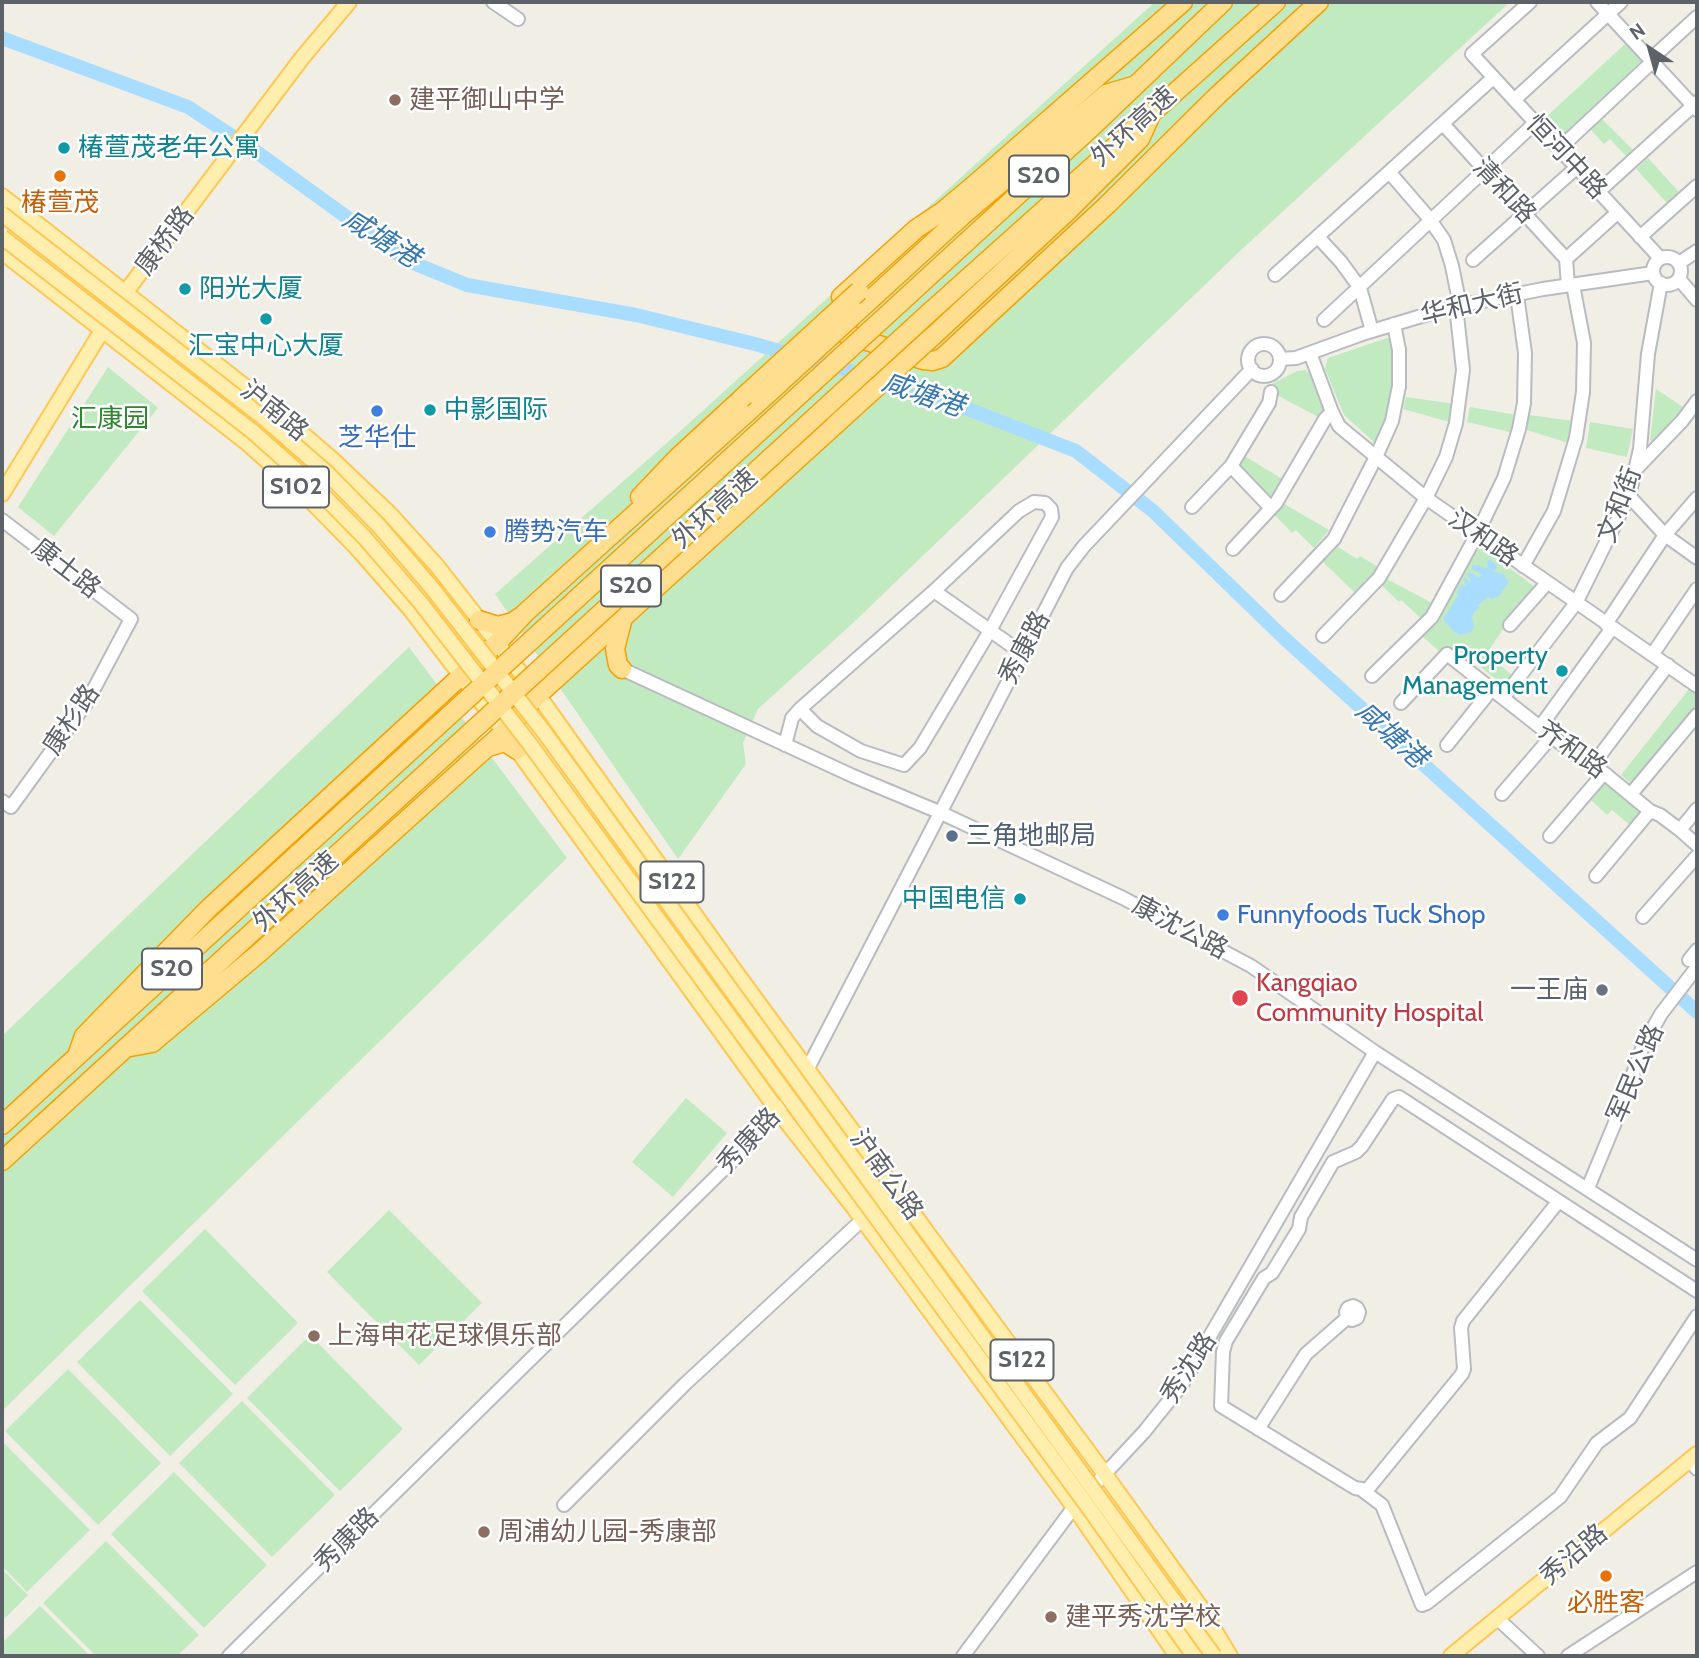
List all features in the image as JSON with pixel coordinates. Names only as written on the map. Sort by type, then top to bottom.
[{"type":"highway","points":[[619,529],[634,503],[650,484],[926,230],[943,211],[1183,2]]},
{"type":"highway","name":"外环高速","points":[[2,1125],[901,302],[1223,2]]},
{"type":"highway","name":"外环高速","points":[[2,1161],[1153,110],[1276,2]]},
{"type":"highway","points":[[967,303],[991,292],[1113,196],[1318,2]]},
{"type":"highway","points":[[77,1056],[83,1036],[176,940],[526,613],[983,199],[1106,94],[1136,85]]},
{"type":"highway","points":[[125,1048],[152,1043],[197,1006],[504,732],[538,695],[1067,212],[1140,139],[1153,110]]},
{"type":"highway","points":[[943,211],[916,229],[835,303],[830,312],[831,324],[838,331],[923,360],[942,358],[1107,205],[1113,196]]},
{"type":"highway","points":[[926,230],[983,199]]},
{"type":"highway","points":[[480,620],[498,626],[513,622],[526,613]]},
{"type":"highway","points":[[504,732],[506,696],[526,613]]},
{"type":"highway","points":[[622,669],[618,665],[615,649],[623,618]]},
{"type":"highway","points":[[482,751],[488,739],[492,716],[500,660],[498,642]]},
{"type":"highway","points":[[482,751],[499,742],[505,742],[517,750]]},
{"type":"main road","name":"康桥路","points":[[2,494],[125,293],[302,58],[349,2]]},
{"type":"main road","name":"沪南路","points":[[2,196],[264,402],[332,459],[390,514],[437,566],[538,695]]},
{"type":"main road","points":[[2,214],[265,419],[326,472],[371,517],[423,577],[544,732],[1214,1656]]},
{"type":"main road","points":[[2,237],[252,431],[313,485],[365,538],[421,602],[537,755],[1089,1508],[1194,1656]]},
{"type":"main road","name":"沪南路","points":[[2,252],[226,426],[303,493],[355,546],[410,609],[504,732]]},
{"type":"main road","name":"沪南公路","points":[[538,695],[735,971],[1202,1609],[1230,1656]]},
{"type":"main road","name":"沪南公路","points":[[504,732],[779,1111],[1074,1507],[1177,1656]]},
{"type":"main road","name":"秀沿路","points":[[1451,1656],[1695,1461]]},
{"type":"street","points":[[493,2],[518,19]]},
{"type":"street","name":"恒河中路","points":[[1530,2],[1472,54],[1660,258]]},
{"type":"street","points":[[1597,2],[1696,106],[1598,192]]},
{"type":"street","points":[[1514,100],[1621,2]]},
{"type":"street","points":[[1559,149],[1697,17]]},
{"type":"street","points":[[1275,275],[1493,78]]},
{"type":"street","points":[[1324,320],[1535,123]]},
{"type":"street","name":"清和路","points":[[1443,124],[1566,259]]},
{"type":"street","points":[[1474,260],[1576,168]]},
{"type":"street","points":[[1324,636],[1379,578],[1426,498],[1446,457],[1456,423],[1461,391],[1462,351],[1458,306],[1452,266],[1444,240],[1390,173]]},
{"type":"street","points":[[1640,237],[1697,186]]},
{"type":"street","points":[[1523,566],[1553,511],[1576,439],[1583,392],[1584,343],[1566,259],[1617,213]]},
{"type":"street","points":[[1318,237],[1360,288],[1372,331]]},
{"type":"street","points":[[1679,263],[1697,251]]},
{"type":"street","points":[[1673,257],[1679,263],[1682,273],[1672,284],[1657,278],[1655,264],[1660,258],[1673,257]]},
{"type":"street","name":"华和大街","points":[[1280,359],[1296,358],[1372,331],[1458,306],[1571,285],[1657,278]]},
{"type":"street","name":"文和街","points":[[1503,698],[1576,603],[1629,496],[1637,468],[1657,278]]},
{"type":"street","points":[[1679,279],[1697,300]]},
{"type":"street","points":[[1372,676],[1432,617],[1504,478],[1520,429],[1524,403],[1525,353],[1517,295]]},
{"type":"street","points":[[1281,595],[1334,539],[1392,421],[1399,386],[1399,350],[1394,324]]},
{"type":"street","points":[[1260,345],[1273,346],[1280,359],[1278,367],[1269,375],[1256,373],[1252,369],[1249,364],[1250,354],[1260,345]]},
{"type":"street","name":"汉和路","points":[[1310,353],[1339,426],[1426,498],[1697,686]]},
{"type":"street","name":"秀康路","points":[[229,1656],[730,1163],[779,1111],[808,1068],[1067,568],[1084,546],[1252,369]]},
{"type":"street","points":[[1192,507],[1231,466],[1269,403],[1271,393]]},
{"type":"street","points":[[1637,468],[1682,421],[1697,401]]},
{"type":"street","points":[[1233,548],[1271,508],[1325,419],[1332,412]]},
{"type":"street","points":[[1231,466],[1271,508]]},
{"type":"street","points":[[1629,496],[1665,535],[1697,558]]},
{"type":"street","points":[[1540,727],[1609,626],[1665,535],[1697,498]]},
{"type":"street","points":[[785,745],[792,718],[800,709],[934,591],[1019,511],[1034,502],[1045,503],[1051,509],[1052,517],[989,631],[920,748],[904,765],[861,751],[817,726],[800,709]]},
{"type":"street","name":"康士路","points":[[2,520],[131,619]]},
{"type":"street","points":[[1510,625],[1547,583]]},
{"type":"street","points":[[1652,655],[1697,589]]},
{"type":"street","points":[[934,591],[1022,653]]},
{"type":"street","name":"康杉路","points":[[2,801],[11,807],[79,712],[98,683],[131,619]]},
{"type":"street","name":"齐和路","points":[[1401,703],[1447,654],[1551,737],[1604,773],[1697,845]]},
{"type":"street","points":[[1592,766],[1668,665]]},
{"type":"street","name":"康沈公路","points":[[622,669],[1123,898],[1251,966],[1375,1052],[1697,1260]]},
{"type":"street","points":[[1447,745],[1492,689]]},
{"type":"street","points":[[1632,794],[1697,715]]},
{"type":"street","points":[[1502,794],[1551,737]]},
{"type":"street","points":[[1550,836],[1604,773]]},
{"type":"street","points":[[1680,830],[1697,809]]},
{"type":"street","points":[[1596,876],[1650,811]]},
{"type":"street","points":[[1643,917],[1697,856]]},
{"type":"street","name":"军民公路","points":[[1588,1188],[1643,1046],[1661,1014],[1689,978],[1695,959]]},
{"type":"street","name":"秀沈路","points":[[962,1656],[1074,1507],[1144,1432],[1181,1387],[1375,1052]]},
{"type":"street","points":[[1697,1291],[1399,1097],[1393,1099],[1363,1146],[1333,1162],[1299,1222],[1299,1229],[1286,1246],[1272,1273],[1264,1278],[1226,1341],[1223,1352],[1221,1406],[1363,1490],[1382,1505],[1422,1605],[1560,1497],[1597,1443],[1630,1418],[1697,1316]]},
{"type":"street","points":[[1363,1490],[1367,1490],[1375,1482],[1462,1374],[1463,1321],[1558,1202]]},
{"type":"street","points":[[564,1505],[685,1384],[862,1220]]},
{"type":"street","points":[[1645,1256],[1659,1236]]},
{"type":"street","points":[[1270,1237],[1286,1246]]},
{"type":"street","points":[[1658,1265],[1673,1245]]},
{"type":"street","points":[[1263,1249],[1279,1259]]},
{"type":"street","points":[[1258,1429],[1306,1354],[1348,1318]]},
{"type":"street","points":[[1568,1656],[1697,1572]]},
{"type":"street","points":[[1498,1619],[1538,1656]]},
{"type":"green space","points":[[1155,2],[1510,2],[1239,252],[853,623],[758,709],[743,743],[746,764],[678,859],[495,594],[677,434]]},
{"type":"green space","points":[[1625,44],[1641,61],[1564,135],[1546,117]]},
{"type":"green space","points":[[1600,117],[1634,151],[1627,157],[1610,139],[1604,144],[1588,127]]},
{"type":"green space","points":[[1648,158],[1680,193],[1668,204],[1636,169]]},
{"type":"green space","points":[[1393,336],[1395,385],[1388,422],[1376,444],[1344,415],[1325,369],[1328,358]]},
{"type":"green space","name":"汇康园","points":[[108,367],[158,408],[54,536],[18,507]]},
{"type":"green space","points":[[1306,370],[1323,410],[1320,418],[1275,394],[1272,384],[1297,371]]},
{"type":"green space","points":[[1656,389],[1686,409],[1654,443],[1650,440]]},
{"type":"green space","points":[[1406,397],[1455,404],[1453,423],[1403,409]]},
{"type":"green space","points":[[1470,407],[1517,415],[1514,433],[1467,422]]},
{"type":"green space","points":[[1529,415],[1574,421],[1568,443],[1527,430]]},
{"type":"green space","points":[[1590,422],[1633,429],[1627,457],[1586,448]]},
{"type":"green space","points":[[1243,455],[1284,480],[1270,501],[1238,464]]},
{"type":"green space","points":[[1281,502],[1329,530],[1314,548],[1296,530],[1292,533],[1273,513]]},
{"type":"green space","points":[[1480,546],[1538,589],[1514,613],[1491,647],[1491,655],[1495,661],[1512,675],[1502,684],[1462,652],[1445,648],[1439,651],[1423,637]]},
{"type":"green space","points":[[1338,547],[1357,559],[1360,556],[1378,567],[1371,579],[1356,594],[1323,562]]},
{"type":"green space","points":[[1385,578],[1434,604],[1423,620],[1380,584]]},
{"type":"green space","points":[[409,647],[567,858],[2,1411],[2,1036]]},
{"type":"green space","points":[[1689,689],[1697,695],[1697,704],[1634,786],[1621,775]]},
{"type":"green space","points":[[1602,783],[1608,783],[1641,812],[1630,825],[1612,810],[1607,815],[1589,798]]},
{"type":"green space","points":[[686,1098],[727,1133],[673,1197],[632,1162]]},
{"type":"green space","points":[[389,1210],[482,1303],[419,1365],[327,1272]]},
{"type":"green space","points":[[205,1229],[298,1323],[235,1385],[142,1291]]},
{"type":"green space","points":[[140,1300],[233,1394],[170,1456],[77,1362]]},
{"type":"green space","points":[[310,1335],[403,1429],[340,1491],[247,1398]]},
{"type":"green space","points":[[68,1369],[161,1463],[98,1525],[5,1431]]},
{"type":"green space","points":[[242,1401],[335,1495],[272,1557],[179,1463]]},
{"type":"green space","points":[[2,1441],[90,1530],[27,1592],[2,1566]]},
{"type":"green space","points":[[174,1472],[267,1565],[204,1628],[111,1534]]},
{"type":"green space","points":[[106,1541],[199,1635],[177,1656],[96,1656],[43,1603]]},
{"type":"green space","points":[[2,1569],[28,1595],[2,1621]]},
{"type":"green space","points":[[40,1606],[90,1656],[2,1656],[2,1643]]},
{"type":"water","points":[[1490,559],[1498,567],[1494,571],[1503,573],[1509,582],[1499,596],[1492,599],[1488,597],[1478,605],[1480,607],[1472,617],[1474,627],[1471,632],[1461,635],[1454,632],[1443,619],[1458,596],[1457,592],[1462,584],[1466,585],[1463,579],[1465,577],[1470,582],[1467,574],[1470,572],[1479,578],[1482,575],[1472,569],[1472,565],[1479,564],[1488,568],[1487,562]]},
{"type":"waterway","name":"咸塘港","points":[[2,38],[188,107],[258,153],[406,260],[467,285],[636,315],[755,344],[924,392],[1076,451],[1153,511],[1284,638],[1697,1012]]},
{"type":"place","name":"建平御山中学","points":[[395,100]]},
{"type":"place","name":"椿萱茂老年公寓","points":[[64,148]]},
{"type":"place","name":"椿萱茂","points":[[60,176]]},
{"type":"place","name":"阳光大厦","points":[[185,289]]},
{"type":"place","name":"汇宝中心大厦","points":[[266,319]]},
{"type":"place","name":"中影国际","points":[[430,410]]},
{"type":"place","name":"芝华仕","points":[[377,411]]},
{"type":"place","name":"腾势汽车","points":[[490,532]]},
{"type":"place","name":"Property Management","points":[[1562,671]]},
{"type":"place","name":"三角地邮局","points":[[952,836]]},
{"type":"place","name":"中国电信","points":[[1020,899]]},
{"type":"place","name":"Funnyfoods Tuck Shop","points":[[1223,915]]},
{"type":"place","name":"一王庙","points":[[1602,990]]},
{"type":"place","name":"Kangqiao Community Hospital","points":[[1240,998]]},
{"type":"place","name":"上海申花足球俱乐部","points":[[314,1336]]},
{"type":"place","name":"周浦幼儿园-秀康部","points":[[484,1532]]},
{"type":"place","name":"必胜客","points":[[1606,1576]]},
{"type":"place","name":"建平秀沈学校","points":[[1051,1617]]}]
